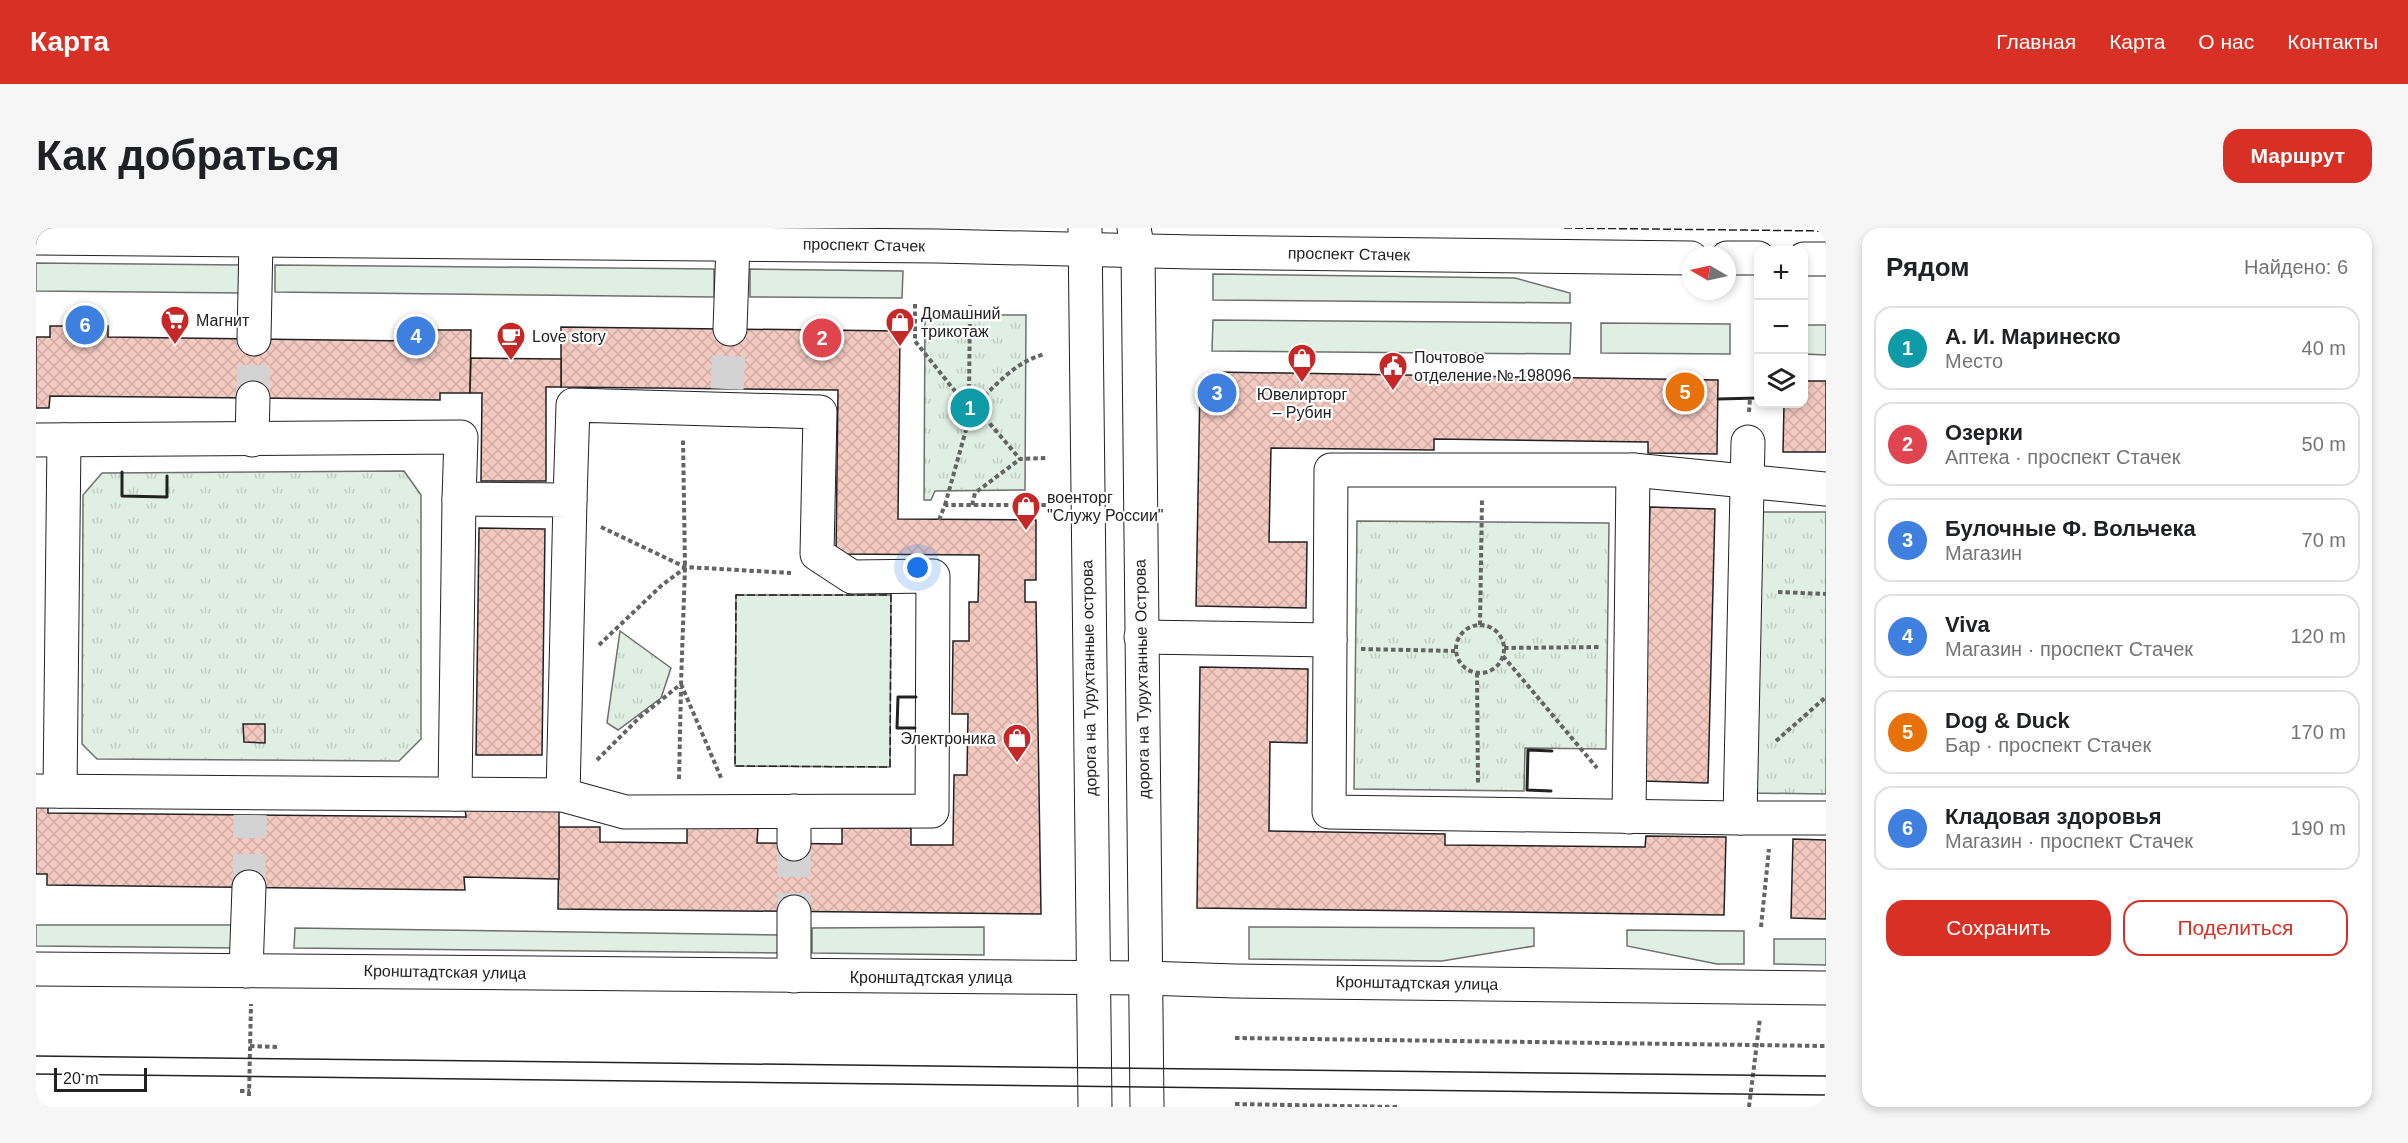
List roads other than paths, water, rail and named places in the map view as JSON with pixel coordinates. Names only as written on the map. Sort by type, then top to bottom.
[{"type":"street","name":"проспект Стачек","points":[[36,238],[733,244],[1136,239],[1682,258]]},
{"type":"street","name":"дорога на Турухтанные острова","points":[[1084,239],[1095,1107]]},
{"type":"street","name":"дорога на Турухтанные Острова","points":[[1136,239],[1147,1107]]},
{"type":"street","points":[[254,339],[256,240]]},
{"type":"street","points":[[730,329],[733,244]]},
{"type":"street","points":[[1736,258],[1754,258]]},
{"type":"street","points":[[1808,259],[1826,259]]},
{"type":"street","points":[[252,440],[253,398]]},
{"type":"street","points":[[455,794],[461,436],[252,440],[50,440],[48,791],[250,804],[455,794],[564,795],[625,812],[932,811],[933,576],[852,577],[817,554],[820,412],[727,399],[683,408],[573,405],[564,795]]},
{"type":"street","points":[[1748,442],[1747,483],[1756,818]]},
{"type":"street","points":[[1826,489],[1633,470],[1331,470],[1329,812],[1478,815],[1628,812],[1756,818],[1826,818]]},
{"type":"street","points":[[1628,812],[1633,470]]},
{"type":"street","points":[[459,499],[570,506]]},
{"type":"street","points":[[1141,637],[1330,644]]},
{"type":"street","points":[[794,812],[794,844]]},
{"type":"street","points":[[249,887],[249,983]]},
{"type":"street","points":[[794,912],[794,976]]},
{"type":"street","name":"Кронштадтская улица","points":[[36,969],[249,983],[794,976],[1093,977],[1235,981],[1826,988]]},
{"type":"tunnel","points":[[727,389],[730,329]]},
{"type":"tunnel","points":[[253,398],[254,339]]},
{"type":"tunnel","points":[[249,887],[250,815]]},
{"type":"tunnel","points":[[794,844],[794,912]]},
{"type":"tram line","points":[[36,1056],[1826,1076]]},
{"type":"tram line","points":[[36,1074],[1826,1095]]},
{"type":"place","name":"Кладовая здоровья","points":[[85,325]]},
{"type":"place","name":"Viva","points":[[416,336]]},
{"type":"place","name":"Озерки","points":[[822,338]]},
{"type":"place","name":"Магнит","points":[[175,346]]},
{"type":"place","name":"Домашний трикотаж","points":[[900,348]]},
{"type":"place","name":"Love story","points":[[511,362]]},
{"type":"place","name":"Ювелирторг – Рубин","points":[[1302,384]]},
{"type":"place","name":"Почтовое отделение № 198096","points":[[1393,392]]},
{"type":"place","name":"Dog & Duck","points":[[1685,392]]},
{"type":"place","name":"Булочные Ф. Вольчека","points":[[1217,393]]},
{"type":"place","name":"А. И. Маринеско","points":[[970,408]]},
{"type":"place","name":"военторг \"Служу России\"","points":[[1026,532]]},
{"type":"place","name":"Электроника","points":[[1017,764]]}]
